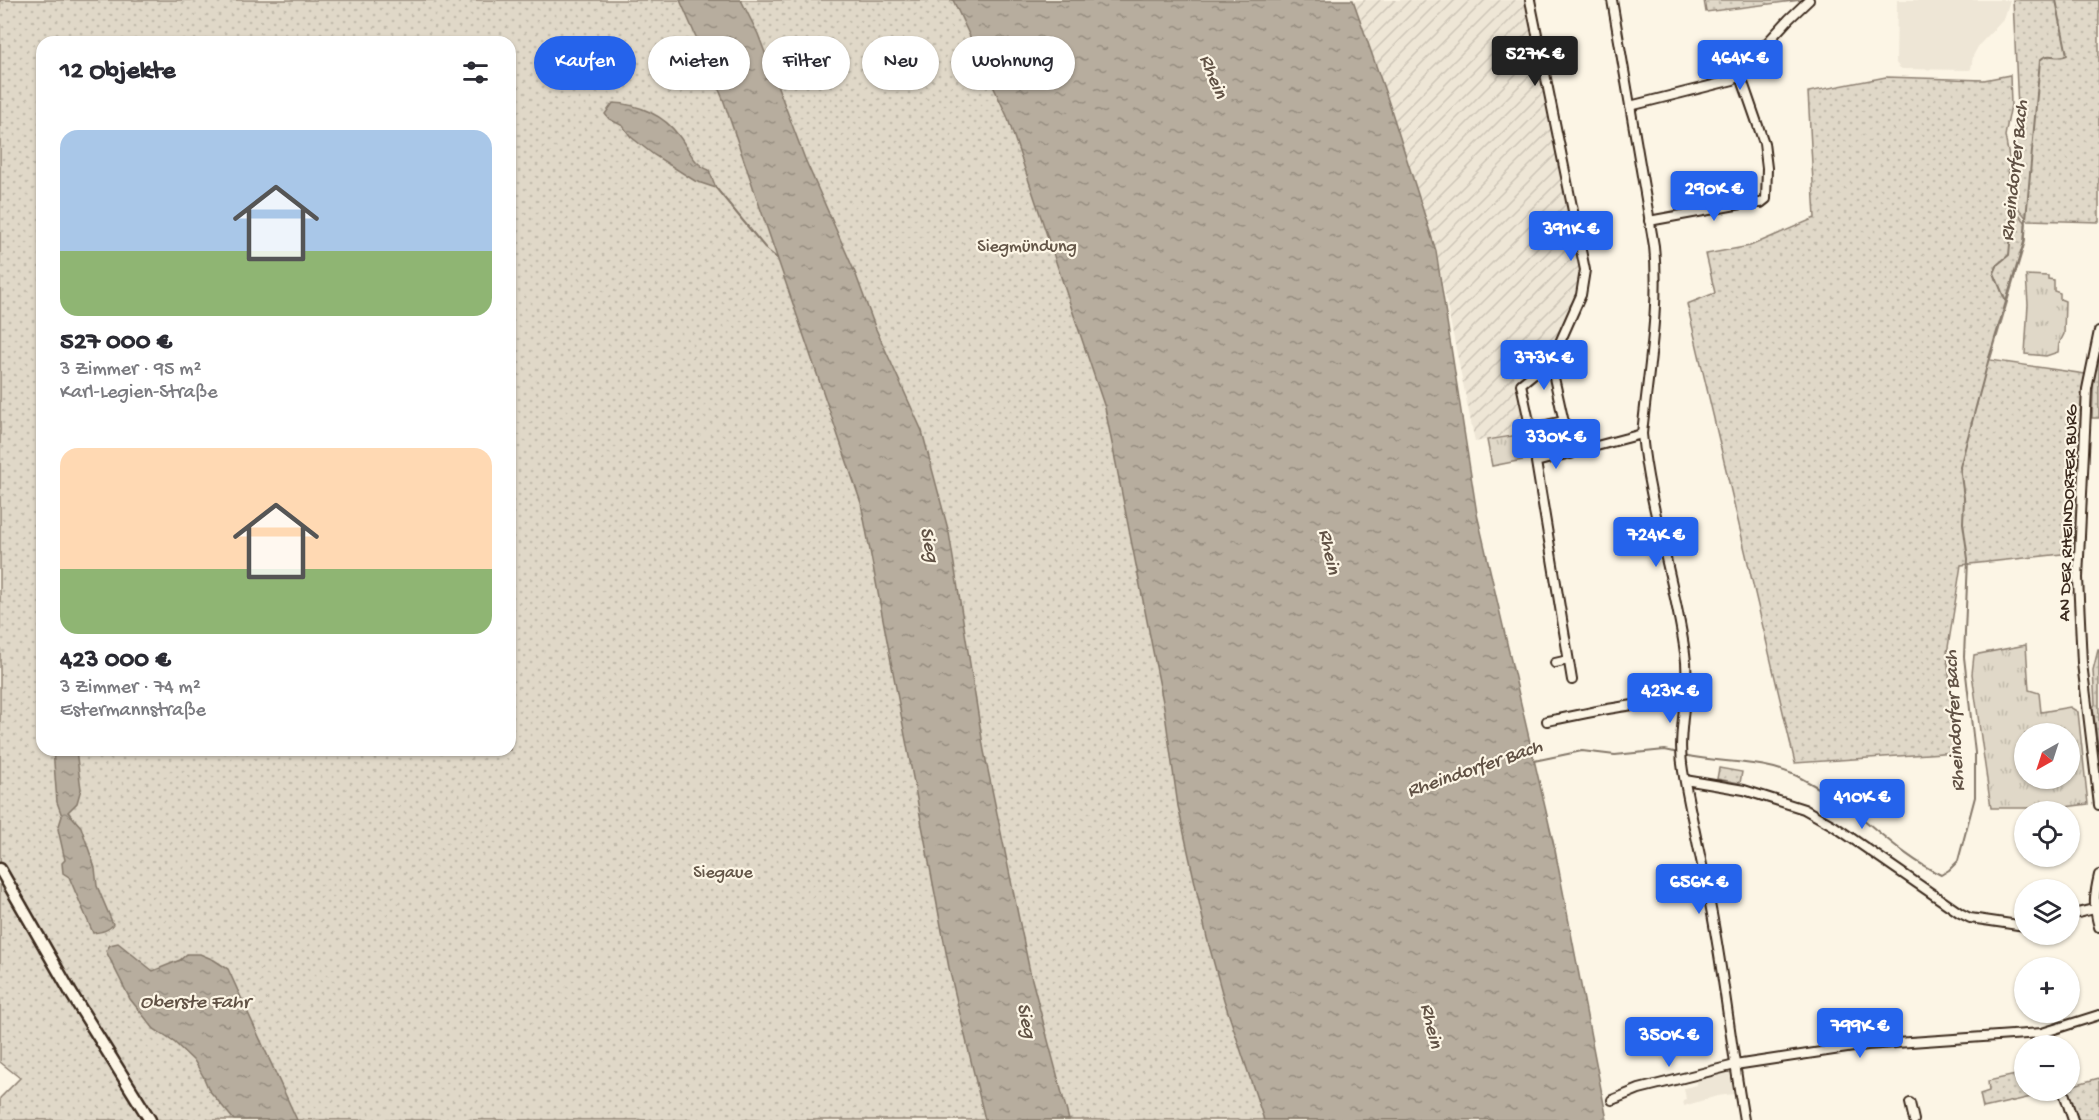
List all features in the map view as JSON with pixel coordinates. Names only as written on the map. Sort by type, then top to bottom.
[{"type":"main road","points":[[0,869],[71,993],[150,1120]]},
{"type":"street","points":[[1530,0],[1585,270],[1581,295],[1553,358],[1553,372],[1571,454]]},
{"type":"street","points":[[1612,0],[1657,273],[1642,434],[1647,474],[1683,636],[1687,663],[1681,746],[1682,764],[1715,931],[1744,1120]]},
{"type":"street","points":[[1630,106],[1728,82],[1740,74],[1809,0]]},
{"type":"street","points":[[1649,221],[1747,203],[1761,203],[1766,199],[1767,168],[1764,143],[1740,74]]},
{"type":"street","name":"AN DER RHEINDORFER BURG","points":[[2099,331],[2087,389],[2078,578],[2082,663],[2099,805]]},
{"type":"street","points":[[1553,358],[1521,384],[1530,426],[1536,427],[1564,421]]},
{"type":"street","points":[[1572,680],[1536,462],[1642,434]]},
{"type":"street","points":[[1555,663],[1568,660]]},
{"type":"street","points":[[1547,721],[1641,704],[1661,702],[1685,704]]},
{"type":"street","points":[[1685,780],[1744,790],[1804,809],[1834,826],[1970,918],[2014,924]]},
{"type":"street","points":[[2099,875],[2094,897],[2094,909],[2099,927]]},
{"type":"street","points":[[2080,912],[2094,909]]},
{"type":"street","points":[[1612,1100],[1639,1089],[1735,1065],[1867,1045],[2042,1033],[2099,1015]]},
{"type":"street","points":[[2067,1101],[2073,1120]]},
{"type":"street","points":[[1910,1103],[1914,1120]]},
{"type":"shaded area","points":[[1353,0],[1524,0],[1579,268],[1577,293],[1547,358],[1513,369],[1525,432],[1475,442],[1436,251],[1388,100]]},
{"type":"shaded area","points":[[1897,0],[2010,0],[2004,19],[1979,45],[1969,70],[1902,69],[1899,67],[1896,63]]},
{"type":"shaded area","points":[[1730,1073],[1734,1094],[1717,1096],[1684,1106],[1683,1100],[1686,1099],[1684,1088],[1697,1085],[1696,1079]]},
{"type":"green space","name":"Siegaue","points":[[0,0],[1143,0],[1417,1120],[0,1120],[0,1098],[20,1078],[0,1062]]},
{"type":"green space","points":[[1704,0],[1801,0],[1706,12]]},
{"type":"green space","points":[[2013,0],[2099,0],[2099,222],[2028,220],[2014,203],[2013,137],[2018,108]]},
{"type":"green space","points":[[2010,75],[2011,105],[2005,136],[2009,157],[2008,200],[2026,223],[2025,242],[1990,360],[2085,374],[2080,552],[1961,565],[1947,654],[1957,752],[1795,763],[1687,304],[1715,293],[1706,254],[1750,246],[1815,218],[1808,92],[1886,77],[1984,80]]},
{"type":"green space","points":[[1690,187],[1695,208],[1680,211],[1676,191]]},
{"type":"green space","points":[[2026,275],[2048,276],[2048,279],[2054,280],[2054,291],[2060,293],[2060,299],[2065,301],[2064,334],[2058,352],[2046,356],[2025,354],[2028,304]]},
{"type":"green space","points":[[2099,352],[2099,418],[2092,418],[2094,375]]},
{"type":"green space","points":[[1559,428],[1562,440],[1560,445],[1539,451],[1540,457],[1532,458],[1528,434]]},
{"type":"green space","points":[[1524,434],[1528,459],[1492,466],[1487,440]]},
{"type":"green space","points":[[2026,645],[2029,690],[2039,693],[2041,712],[2070,707],[2078,712],[2079,723],[2014,723],[2014,789],[2080,789],[2080,730],[2088,804],[2080,805],[2080,801],[2014,801],[2014,808],[1991,808],[1972,674],[1974,655]]},
{"type":"green space","points":[[2098,650],[2099,754],[2093,708],[2095,704],[2093,670]]},
{"type":"green space","points":[[1719,768],[1742,772],[1740,783],[1717,779]]},
{"type":"green space","points":[[2014,1075],[2014,1101],[1983,1108],[1980,1094],[1989,1091],[1988,1081]]},
{"type":"green space","points":[[2099,1078],[2099,1120],[2078,1120],[2071,1101],[2080,1101],[2080,1083]]},
{"type":"water","name":"Sieg","points":[[680,0],[741,0],[762,45],[762,90],[779,90],[805,159],[856,275],[875,327],[922,431],[949,533],[984,751],[1030,972],[1069,1120],[985,1120],[949,968],[861,503],[719,90],[750,90],[750,36],[696,36]]},
{"type":"water","name":"Rhein","points":[[953,0],[1353,0],[1388,100],[1436,251],[1477,514],[1555,850],[1607,1120],[1264,1120],[1224,1000],[1207,938],[1178,806],[1164,707],[1105,408],[1007,116],[995,90],[1075,90],[1075,36],[970,36]]},
{"type":"water","points":[[613,103],[641,108],[666,122],[679,136],[695,160],[709,170],[716,188],[695,181],[654,155],[631,137],[623,126],[609,119],[605,114]]},
{"type":"water","points":[[53,756],[77,756],[81,789],[77,803],[68,812],[81,827],[95,868],[97,886],[113,924],[101,932],[93,933],[69,877],[63,873],[62,863],[65,860],[58,829],[62,816],[57,802]]},
{"type":"water","name":"Oberste Fahr","points":[[118,943],[153,971],[180,960],[187,954],[200,954],[228,969],[297,1120],[234,1120],[209,1090],[195,1062],[174,1042],[154,1029],[130,999],[106,951],[110,945]]},
{"type":"waterway","name":"Rheindorfer Bach","points":[[1684,755],[1755,764],[1797,776],[1852,810],[1929,869],[1941,875],[1958,861],[1975,797],[1975,753],[1964,657],[1968,559],[1963,523],[1964,498],[1960,467],[1989,358],[2024,242],[2040,60],[2046,56],[2067,55],[2056,0]]},
{"type":"waterway","points":[[716,188],[767,250],[777,258]]},
{"type":"waterway","points":[[2006,302],[1994,273],[1998,264],[2009,255],[2014,217]]},
{"type":"waterway","name":"Rheindorfer Bach","points":[[1534,761],[1582,751],[1615,755],[1665,750],[1679,753]]},
{"type":"park label","name":"Siegmündung","points":[[1027,247]]}]
